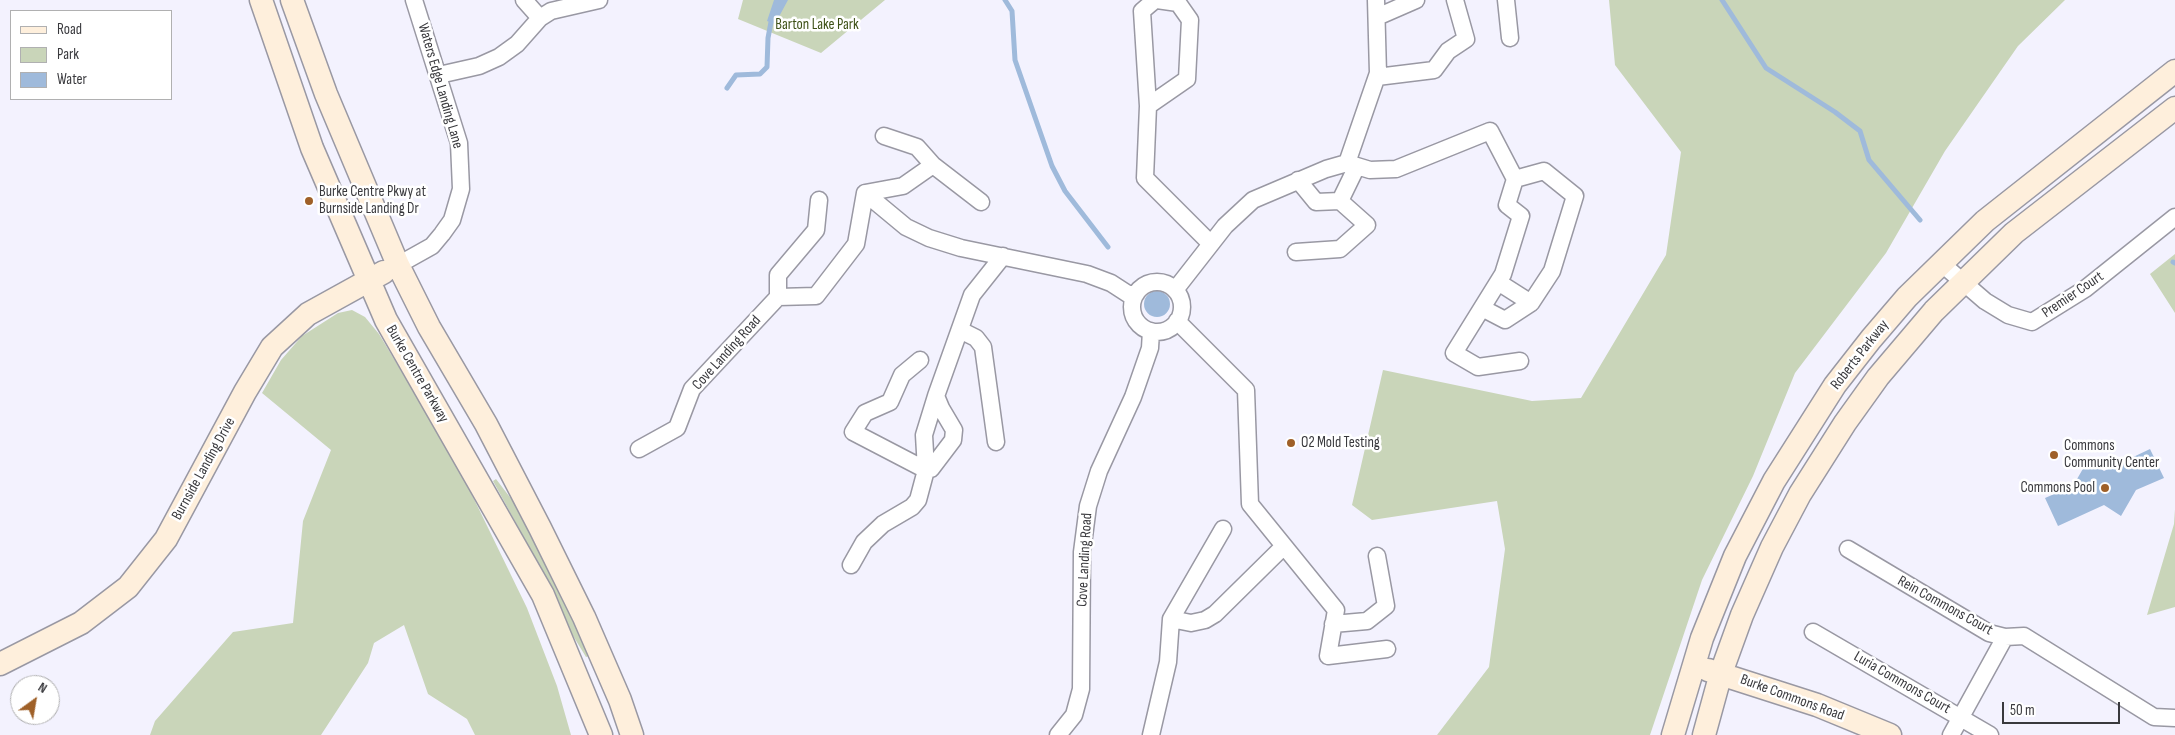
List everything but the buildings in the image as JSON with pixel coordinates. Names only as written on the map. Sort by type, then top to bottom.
[{"type":"main road","name":"Burke Centre Parkway","points":[[260,0],[312,148],[370,279],[386,320],[544,594],[601,735]]},
{"type":"main road","points":[[292,0],[326,94],[398,265],[429,327],[486,424],[540,528],[584,617],[620,700],[632,735]]},
{"type":"main road","name":"Roberts Parkway","points":[[1673,735],[1693,665],[1735,556],[1778,473],[1835,385],[1871,339],[1941,263],[2005,204],[2175,71]]},
{"type":"main road","name":"Roberts Parkway","points":[[1704,735],[1721,673],[1742,615],[1800,494],[1845,423],[1878,377],[1934,311],[2014,233],[2175,108]]},
{"type":"main road","name":"Burnside Landing Drive","points":[[0,664],[81,623],[128,587],[166,539],[272,346],[308,314],[398,265]]},
{"type":"main road","name":"Burke Commons Road","points":[[1693,665],[1816,705],[1890,735]]},
{"type":"street","name":"Waters Edge Landing Lane","points":[[398,265],[432,246],[452,220],[461,189],[459,144],[414,0]]},
{"type":"street","points":[[524,0],[540,18]]},
{"type":"street","points":[[438,75],[479,66],[500,57],[517,44],[540,18],[551,11],[599,0]]},
{"type":"street","points":[[1148,106],[1187,79],[1190,20],[1178,3],[1156,0],[1142,12],[1148,106],[1146,178],[1211,244]]},
{"type":"street","points":[[1340,201],[1377,77],[1376,0]]},
{"type":"street","points":[[1377,18],[1416,0]]},
{"type":"street","points":[[1377,77],[1434,70],[1448,51],[1466,39],[1455,0]]},
{"type":"street","points":[[1506,0],[1510,38]]},
{"type":"street","points":[[1175,290],[1225,226],[1253,200],[1298,180],[1352,164],[1370,170],[1396,169],[1490,131],[1516,179],[1507,205],[1521,216],[1502,274],[1454,353],[1478,366],[1520,361]]},
{"type":"street","points":[[884,136],[917,147],[933,165],[981,202]]},
{"type":"street","points":[[865,193],[903,186],[933,165]]},
{"type":"street","points":[[1482,308],[1505,320],[1531,303],[1552,271],[1576,196],[1544,171],[1516,179]]},
{"type":"street","points":[[1296,252],[1340,249],[1367,225],[1340,201],[1316,202],[1298,180]]},
{"type":"street","points":[[865,193],[906,227],[929,238],[961,248],[1087,274],[1111,283],[1128,294],[1136,294]]},
{"type":"street","points":[[819,200],[816,230],[778,275],[778,297],[816,296],[856,244],[865,193]]},
{"type":"street","name":"Premier Court","points":[[1941,263],[1985,301],[2008,315],[2032,322],[2085,290],[2175,217]]},
{"type":"street","points":[[851,565],[864,542],[883,524],[912,507],[918,500],[926,470],[924,435],[936,396],[972,295],[1003,256]]},
{"type":"street","points":[[1152,282],[1165,283],[1175,290],[1182,306],[1177,321],[1166,330],[1151,331],[1138,322],[1134,316],[1133,301],[1140,288],[1152,282]]},
{"type":"street","points":[[1498,282],[1531,303]]},
{"type":"street","name":"Cove Landing Road","points":[[639,449],[677,428],[692,389],[778,297]]},
{"type":"street","points":[[1177,321],[1246,390],[1250,504],[1336,610],[1328,656],[1387,649]]},
{"type":"street","points":[[960,330],[976,338],[983,347],[996,442]]},
{"type":"street","name":"Cove Landing Road","points":[[1058,735],[1074,716],[1081,689],[1082,552],[1088,506],[1099,472],[1133,397],[1150,348],[1151,331]]},
{"type":"street","points":[[920,360],[902,375],[890,402],[865,413],[854,432],[926,470],[931,469],[953,440],[954,430],[940,408],[936,396]]},
{"type":"street","points":[[1151,735],[1168,662],[1171,619],[1223,529]]},
{"type":"street","points":[[1171,619],[1191,623],[1204,620],[1215,614],[1284,546]]},
{"type":"street","name":"Rein Commons Court","points":[[1848,549],[1989,633],[2005,638],[2024,636],[2154,717],[2175,718]]},
{"type":"street","points":[[1333,624],[1367,620],[1386,606],[1377,556]]},
{"type":"street","name":"Luria Commons Court","points":[[1813,632],[1990,735]]},
{"type":"street","points":[[1951,735],[2005,638]]},
{"type":"green space","name":"Barton Lake Park","points":[[743,0],[885,0],[821,53],[738,19]]},
{"type":"green space","points":[[1609,0],[2065,0],[2018,46],[1945,151],[1886,253],[1795,373],[1753,476],[1702,580],[1650,735],[1437,735],[1489,667],[1505,549],[1497,501],[1372,520],[1352,505],[1383,370],[1532,401],[1581,398],[1666,255],[1681,152],[1615,65]]},
{"type":"green space","points":[[2175,254],[2175,313],[2150,274]]},
{"type":"green space","points":[[352,310],[365,317],[379,334],[457,464],[527,608],[557,686],[571,735],[475,735],[467,719],[428,694],[404,625],[374,643],[368,663],[321,735],[150,735],[155,721],[233,632],[293,623],[303,521],[331,450],[262,393],[281,360],[302,336],[338,313]]},
{"type":"green space","points":[[496,479],[519,509],[561,593],[589,656],[586,657],[564,621],[529,547],[493,481]]},
{"type":"green space","points":[[2175,509],[2175,607],[2147,615],[2174,524]]},
{"type":"water","points":[[774,0],[788,0],[775,24],[767,21]]},
{"type":"water","points":[[1157,291],[1166,295],[1170,304],[1166,313],[1157,317],[1148,313],[1144,304],[1148,295]]},
{"type":"water","name":"Commons Pool","points":[[2150,449],[2164,478],[2136,490],[2121,516],[2104,505],[2058,526],[2045,498],[2073,486],[2088,460],[2104,471]]},
{"type":"waterway","points":[[1005,0],[1012,11],[1015,60],[1052,166],[1065,191],[1108,247]]},
{"type":"waterway","points":[[1722,0],[1766,68],[1835,112],[1860,131],[1869,160],[1920,220]]},
{"type":"waterway","points":[[727,88],[736,75],[760,74],[767,67],[768,38],[771,22]]},
{"type":"place","name":"Burke Centre Pkwy at Burnside Landing Dr","points":[[309,201]]},
{"type":"place","name":"O2 Mold Testing","points":[[1291,443]]},
{"type":"place","name":"Commons Community Center","points":[[2054,455]]},
{"type":"place","name":"Commons Pool","points":[[2105,488]]}]
